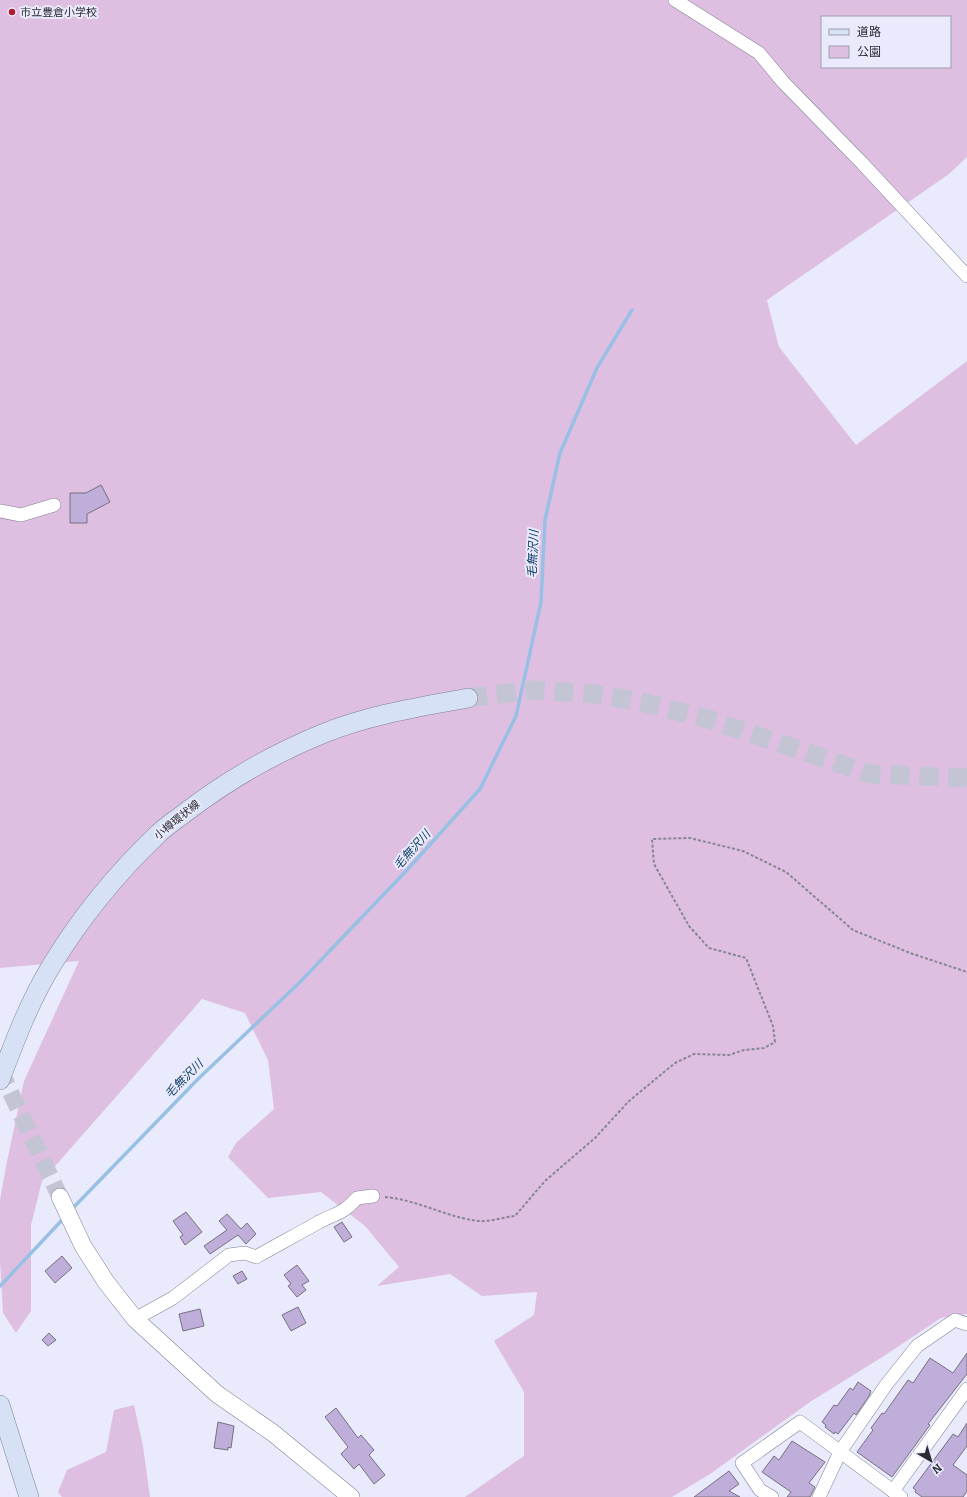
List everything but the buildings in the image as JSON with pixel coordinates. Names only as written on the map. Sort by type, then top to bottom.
[{"type":"main road","name":"小樽環状線","points":[[0,1080],[21,1024],[52,964],[85,916],[122,870],[159,833],[209,794],[266,760],[323,734],[390,713],[468,698]]},
{"type":"main road","points":[[0,1405],[29,1497]]},
{"type":"street","points":[[675,0],[760,53],[783,82],[862,163],[967,276]]},
{"type":"street","points":[[0,511],[22,515],[54,505]]},
{"type":"street","points":[[60,1196],[83,1246],[106,1282],[135,1319],[217,1394],[273,1433],[351,1497]]},
{"type":"street","points":[[135,1319],[173,1298],[229,1255],[245,1253],[256,1257],[349,1208],[357,1198],[373,1196]]},
{"type":"street","points":[[819,1497],[840,1452],[886,1385],[917,1346],[955,1320],[967,1324]]},
{"type":"street","points":[[772,1497],[760,1490],[742,1463],[800,1422],[897,1494],[967,1389]]},
{"type":"path","points":[[373,1196],[396,1198],[460,1218],[481,1221],[515,1216],[544,1181],[595,1138],[629,1101],[675,1063],[694,1054],[728,1055],[744,1050],[764,1048],[775,1042],[773,1026],[746,958],[709,948],[689,926],[654,864],[652,839],[690,838],[744,851],[786,872],[853,930],[910,954],[967,972]]},
{"type":"green space","points":[[0,0],[967,0],[967,157],[949,174],[767,300],[779,347],[856,445],[967,361],[967,1314],[941,1318],[810,1402],[710,1474],[672,1497],[465,1497],[524,1456],[524,1392],[494,1341],[534,1315],[537,1292],[482,1296],[450,1274],[377,1286],[399,1267],[365,1226],[321,1192],[268,1198],[228,1157],[236,1143],[274,1109],[268,1060],[245,1013],[202,999],[42,1181],[31,1225],[31,1311],[16,1333],[3,1313],[0,1261],[0,1200],[24,1081],[79,961],[0,968]]},
{"type":"green space","points":[[134,1405],[143,1446],[150,1497],[62,1497],[58,1492],[67,1470],[106,1452],[114,1410]]},
{"type":"waterway","name":"毛無沢川","points":[[71,1210],[198,1079],[298,984],[408,869],[480,789],[516,716],[541,602],[545,520],[560,453],[597,368],[632,310]]},
{"type":"waterway","name":"毛無沢川","points":[[0,1286],[64,1218]]},
{"type":"tunnel","points":[[468,698],[532,690],[596,694],[645,703],[705,718],[870,774],[967,778]]},
{"type":"tunnel","points":[[0,1070],[60,1197]]},
{"type":"place","name":"市立豊倉小学校","points":[[12,12]]}]
